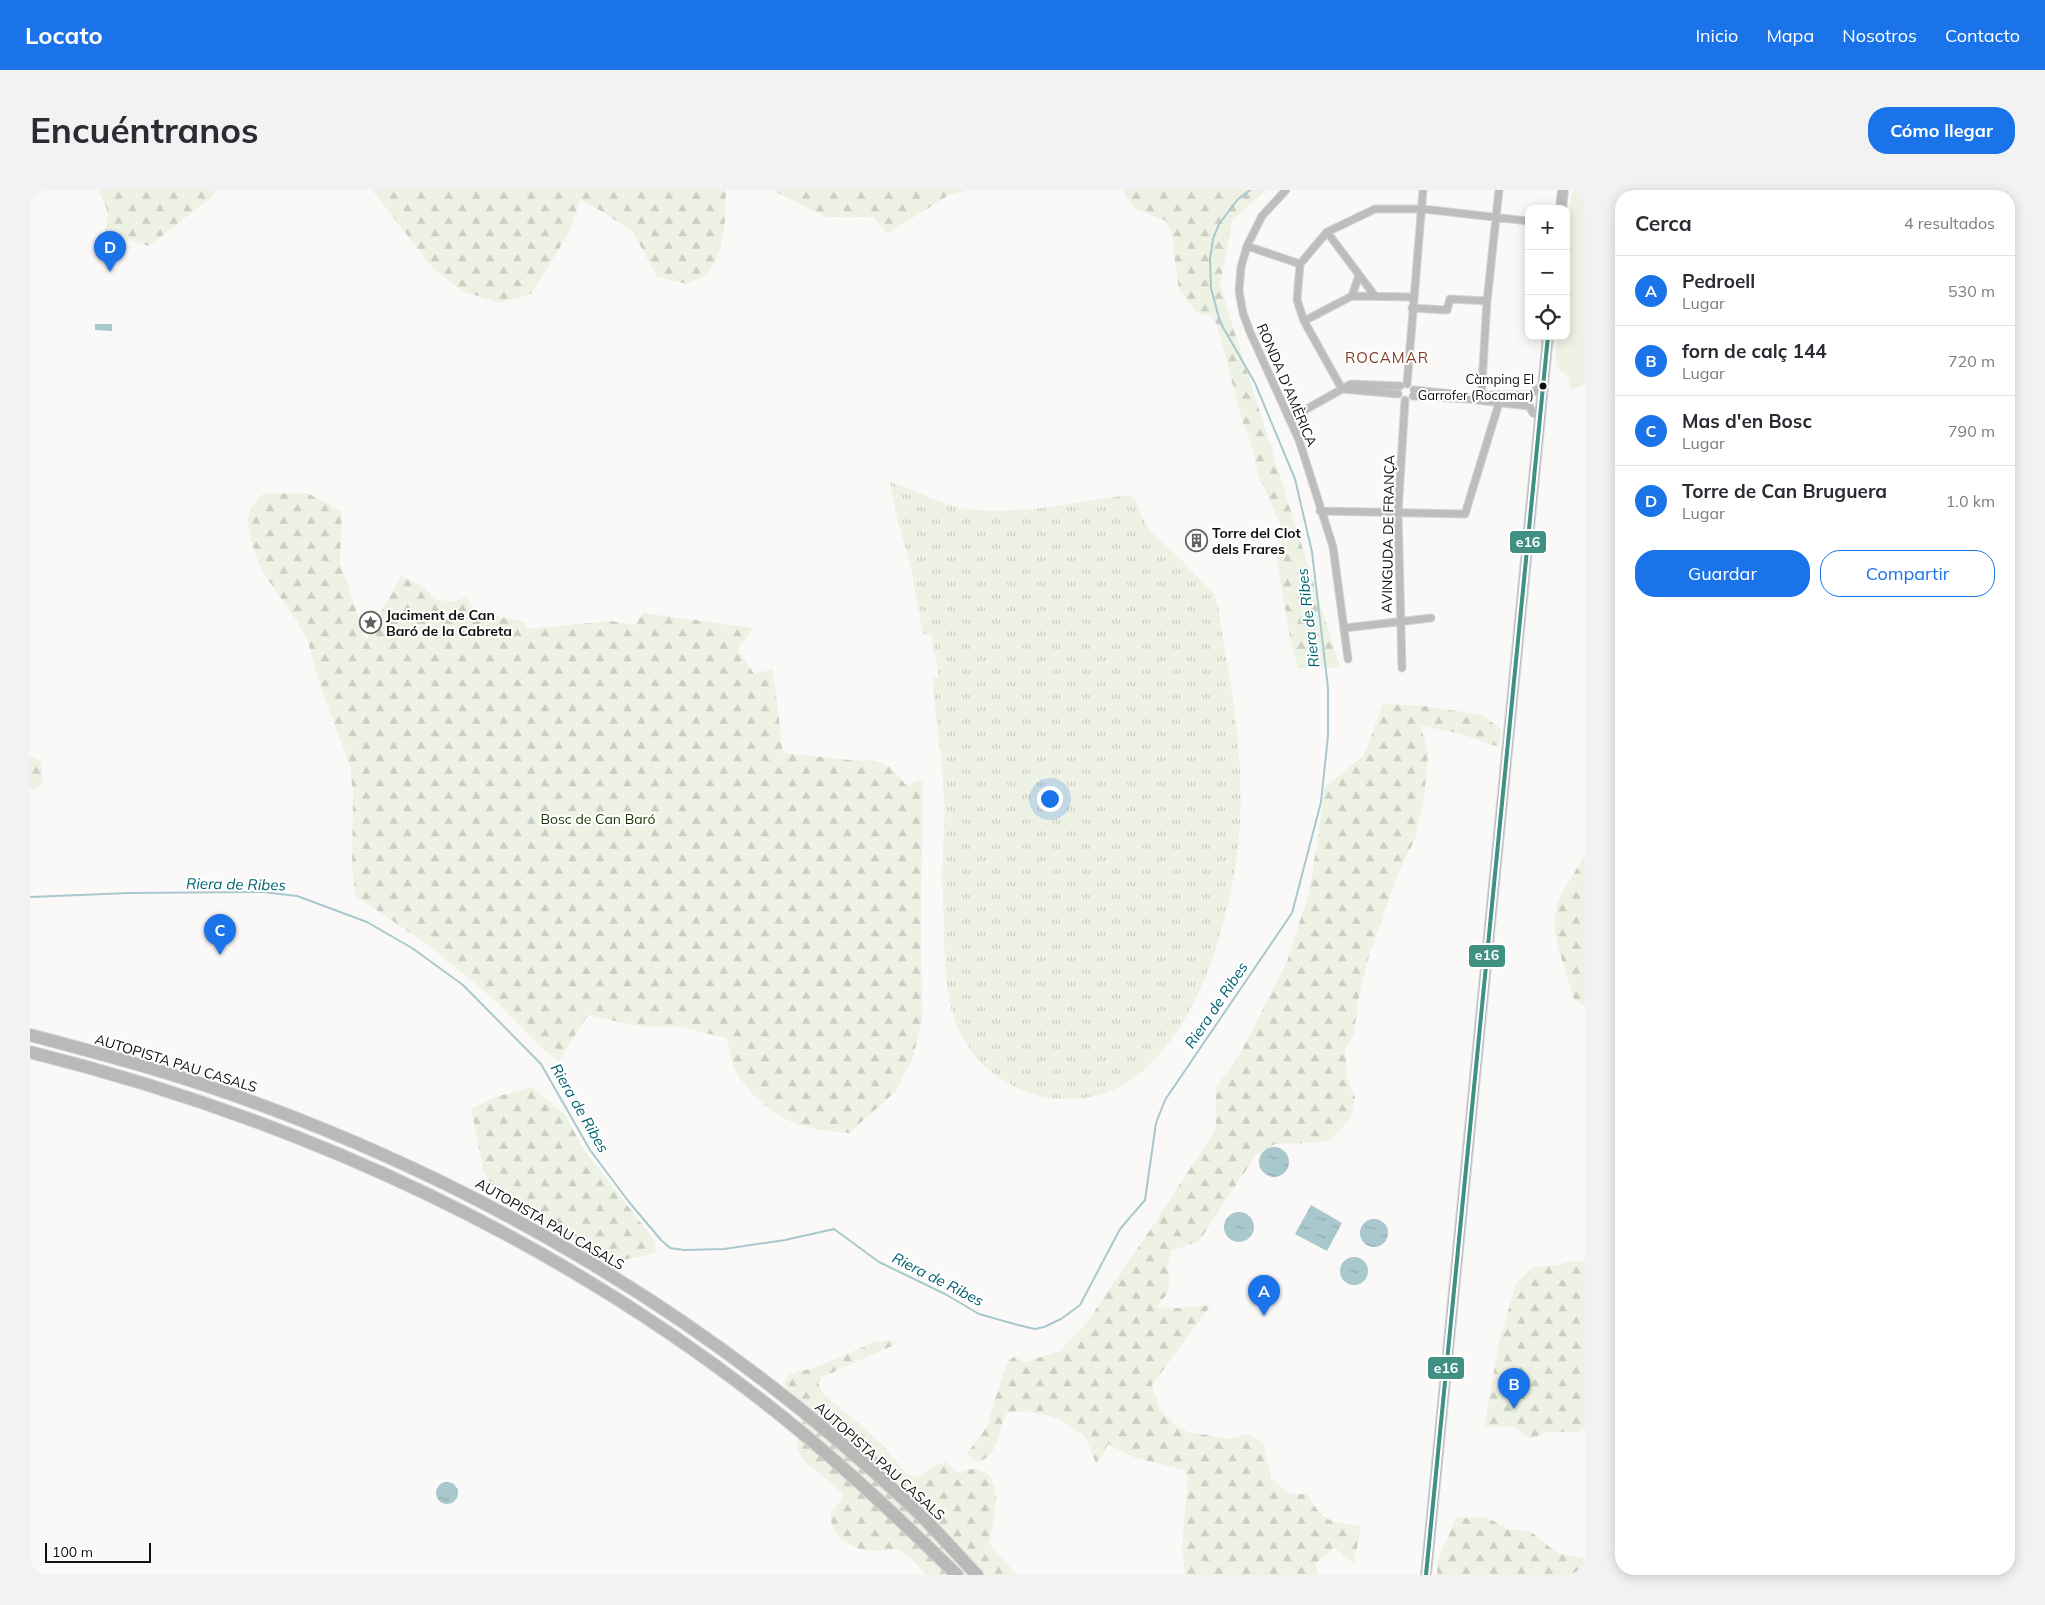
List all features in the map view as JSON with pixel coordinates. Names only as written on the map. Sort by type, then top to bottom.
[{"type":"highway","name":"AUTOPISTA PAU CASALS","points":[[30,1035],[178,1076],[222,1090],[313,1124],[408,1165],[520,1222],[584,1258],[642,1295],[748,1368],[848,1449],[908,1503],[977,1575]]},
{"type":"highway","points":[[30,1052],[212,1105],[302,1138],[397,1179],[508,1235],[573,1272],[685,1344],[783,1417],[896,1516],[957,1575]]},
{"type":"highway","points":[[920,1515],[928,1518],[985,1575]]},
{"type":"street","name":"RONDA D'AMÈRICA","points":[[1286,190],[1262,216],[1247,246],[1241,267],[1239,292],[1243,313],[1258,351],[1299,440],[1332,547],[1348,659]]},
{"type":"street","points":[[1414,393],[1405,400],[1402,399],[1424,190]]},
{"type":"street","points":[[1481,398],[1487,301],[1499,190]]},
{"type":"street","points":[[1561,205],[1563,190]]},
{"type":"street","points":[[1342,389],[1304,321],[1297,300],[1300,264],[1327,232],[1375,209],[1423,209],[1525,221]]},
{"type":"street","points":[[1327,232],[1375,296]]},
{"type":"street","points":[[1247,246],[1300,264]]},
{"type":"street","points":[[1352,296],[1359,274]]},
{"type":"street","points":[[1304,321],[1352,296],[1414,297]]},
{"type":"street","points":[[1412,308],[1447,310],[1450,299],[1487,301]]},
{"type":"street","points":[[1426,1575],[1548,340]]},
{"type":"street","points":[[1290,419],[1342,389],[1402,388],[1414,393],[1481,398],[1529,395],[1543,385]]},
{"type":"street","points":[[1529,395],[1529,406],[1533,413],[1540,416]]},
{"type":"street","points":[[1481,398],[1499,403],[1529,406]]},
{"type":"street","name":"AVINGUDA DE FRANÇA","points":[[1402,668],[1398,512],[1405,400]]},
{"type":"street","points":[[1320,511],[1465,514],[1499,403]]},
{"type":"street","points":[[1345,628],[1431,618]]},
{"type":"green space","points":[[98,190],[216,190],[213,196],[149,246],[105,233],[108,212]]},
{"type":"green space","points":[[372,190],[726,190],[725,223],[721,244],[714,264],[706,275],[687,284],[657,277],[633,232],[603,212],[580,200],[570,231],[531,294],[500,303],[462,291],[432,267]]},
{"type":"green space","points":[[772,190],[968,190],[949,195],[887,234],[873,217],[826,217]]},
{"type":"green space","points":[[1122,190],[1266,190],[1232,221],[1220,285],[1340,667],[1298,668],[1290,638],[1277,558],[1283,531],[1258,473],[1217,325],[1211,316],[1196,312],[1179,289],[1171,232],[1166,221],[1134,208]]},
{"type":"green space","points":[[1572,190],[1585,190],[1585,384],[1570,390],[1568,376],[1558,368],[1555,359],[1557,340],[1570,340],[1570,209]]},
{"type":"green space","points":[[890,482],[962,508],[981,511],[1045,508],[1128,495],[1135,499],[1143,520],[1154,535],[1183,561],[1215,595],[1230,678],[1239,751],[1240,823],[1233,883],[1224,923],[1210,964],[1192,1005],[1170,1041],[1143,1071],[1110,1091],[1072,1099],[1054,1099],[1023,1090],[999,1078],[979,1060],[963,1039],[953,1016],[948,994],[945,959],[942,871],[944,798],[932,678],[939,677],[931,634],[923,634],[910,563],[898,523]]},
{"type":"green space","name":"Bosc de Can Baró","points":[[307,493],[342,511],[340,562],[366,640],[401,576],[423,586],[434,599],[453,602],[467,597],[474,611],[525,622],[526,629],[611,621],[635,625],[643,613],[753,628],[738,649],[754,674],[773,669],[783,753],[876,761],[891,768],[906,785],[923,780],[922,1020],[912,1060],[895,1092],[849,1133],[821,1130],[796,1124],[774,1112],[752,1093],[734,1068],[726,1038],[681,1027],[642,1027],[588,1015],[559,1061],[545,1051],[497,1002],[431,947],[356,896],[352,867],[353,795],[350,765],[322,691],[308,642],[297,621],[262,571],[251,542],[248,519],[251,507],[263,494]]},
{"type":"green space","points":[[1383,704],[1425,706],[1482,715],[1501,729],[1499,747],[1454,732],[1421,726],[1428,754],[1424,797],[1415,839],[1397,876],[1368,959],[1358,1001],[1354,1034],[1345,1051],[1348,1082],[1355,1097],[1351,1118],[1329,1141],[1275,1144],[1256,1155],[1199,1241],[1171,1251],[1167,1266],[1170,1283],[1167,1294],[1156,1307],[1179,1308],[1211,1305],[1152,1385],[1160,1409],[1175,1425],[1188,1432],[1231,1439],[1248,1434],[1263,1442],[1271,1478],[1290,1494],[1307,1494],[1318,1511],[1328,1519],[1361,1526],[1354,1564],[1334,1548],[1315,1564],[1318,1575],[1185,1575],[1182,1545],[1188,1478],[1184,1470],[1133,1457],[1108,1444],[1102,1457],[1096,1463],[1085,1436],[1058,1418],[1026,1411],[1008,1412],[989,1456],[983,1460],[975,1461],[967,1454],[988,1422],[1008,1361],[1014,1357],[1025,1362],[1060,1351],[1087,1322],[1216,1129],[1216,1087],[1239,1056],[1287,962],[1310,889],[1325,787],[1364,755]]},
{"type":"green space","points":[[30,756],[42,762],[42,785],[34,790],[30,787]]},
{"type":"green space","points":[[1585,855],[1585,1006],[1574,999],[1557,944],[1554,925],[1558,900]]},
{"type":"green space","points":[[532,1087],[566,1116],[584,1150],[655,1241],[656,1252],[640,1257],[608,1262],[499,1195],[484,1173],[471,1109],[495,1097]]},
{"type":"green space","points":[[1571,1261],[1585,1262],[1585,1429],[1579,1432],[1547,1432],[1530,1439],[1514,1427],[1484,1427],[1499,1343],[1516,1283],[1533,1267],[1557,1265]]},
{"type":"green space","points":[[894,1341],[894,1345],[822,1377],[818,1383],[823,1393],[884,1446],[905,1472],[911,1476],[918,1477],[935,1465],[946,1462],[958,1472],[973,1469],[984,1472],[991,1479],[995,1488],[996,1498],[989,1543],[1017,1575],[926,1575],[905,1554],[897,1550],[870,1551],[856,1548],[843,1541],[834,1530],[831,1516],[841,1500],[842,1493],[802,1459],[797,1448],[800,1415],[794,1396],[784,1385],[789,1375],[814,1368],[875,1342]]},
{"type":"green space","points":[[1486,1517],[1508,1529],[1530,1531],[1557,1553],[1585,1558],[1585,1575],[1437,1575],[1437,1562],[1456,1518]]},
{"type":"water","points":[[95,324],[112,324],[112,331],[95,330]]},
{"type":"water","points":[[1274,1147],[1285,1151],[1289,1162],[1285,1173],[1274,1177],[1263,1173],[1259,1162],[1263,1151]]},
{"type":"water","points":[[1311,1205],[1342,1223],[1327,1251],[1295,1234]]},
{"type":"water","points":[[1239,1212],[1250,1216],[1254,1227],[1250,1238],[1239,1242],[1228,1238],[1224,1227],[1228,1216]]},
{"type":"water","points":[[1374,1219],[1384,1223],[1388,1233],[1384,1243],[1374,1247],[1364,1243],[1360,1233],[1364,1223]]},
{"type":"water","points":[[1354,1257],[1364,1261],[1368,1271],[1364,1281],[1354,1285],[1344,1281],[1340,1271],[1344,1261]]},
{"type":"water","points":[[443,1482],[451,1482],[458,1489],[458,1497],[451,1504],[443,1504],[436,1497],[436,1489]]},
{"type":"waterway","name":"Riera de Ribes","points":[[30,897],[130,893],[263,892],[297,896],[367,922],[412,948],[463,985],[541,1064],[590,1150],[629,1202],[670,1248],[684,1250],[724,1249],[785,1240],[834,1229],[879,1262],[945,1294],[979,1314],[1035,1329],[1061,1319],[1080,1305],[1120,1229],[1145,1200],[1156,1123],[1165,1100],[1292,913],[1321,802],[1328,736],[1328,688],[1312,552],[1295,479],[1255,383],[1220,322],[1211,288],[1210,259],[1213,239],[1219,224],[1238,199],[1250,190]]},
{"type":"transit line","name":"e16","points":[[1426,1575],[1548,340]]},
{"type":"place","name":"Torre de Can Bruguera","points":[[110,272]]},
{"type":"place","name":"Càmping El Garrofer (Rocamar)","points":[[1543,386]]},
{"type":"place","name":"Torre del Clot dels Frares","points":[[1196,541]]},
{"type":"place","name":"Jaciment de Can Baró de la Cabreta","points":[[370,623]]},
{"type":"place","name":"Mas d'en Bosc","points":[[220,955]]},
{"type":"place","name":"Pedroell","points":[[1264,1316]]},
{"type":"place","name":"forn de calç 144","points":[[1514,1409]]},
{"type":"district","name":"ROCAMAR","points":[[1387,357]]}]
